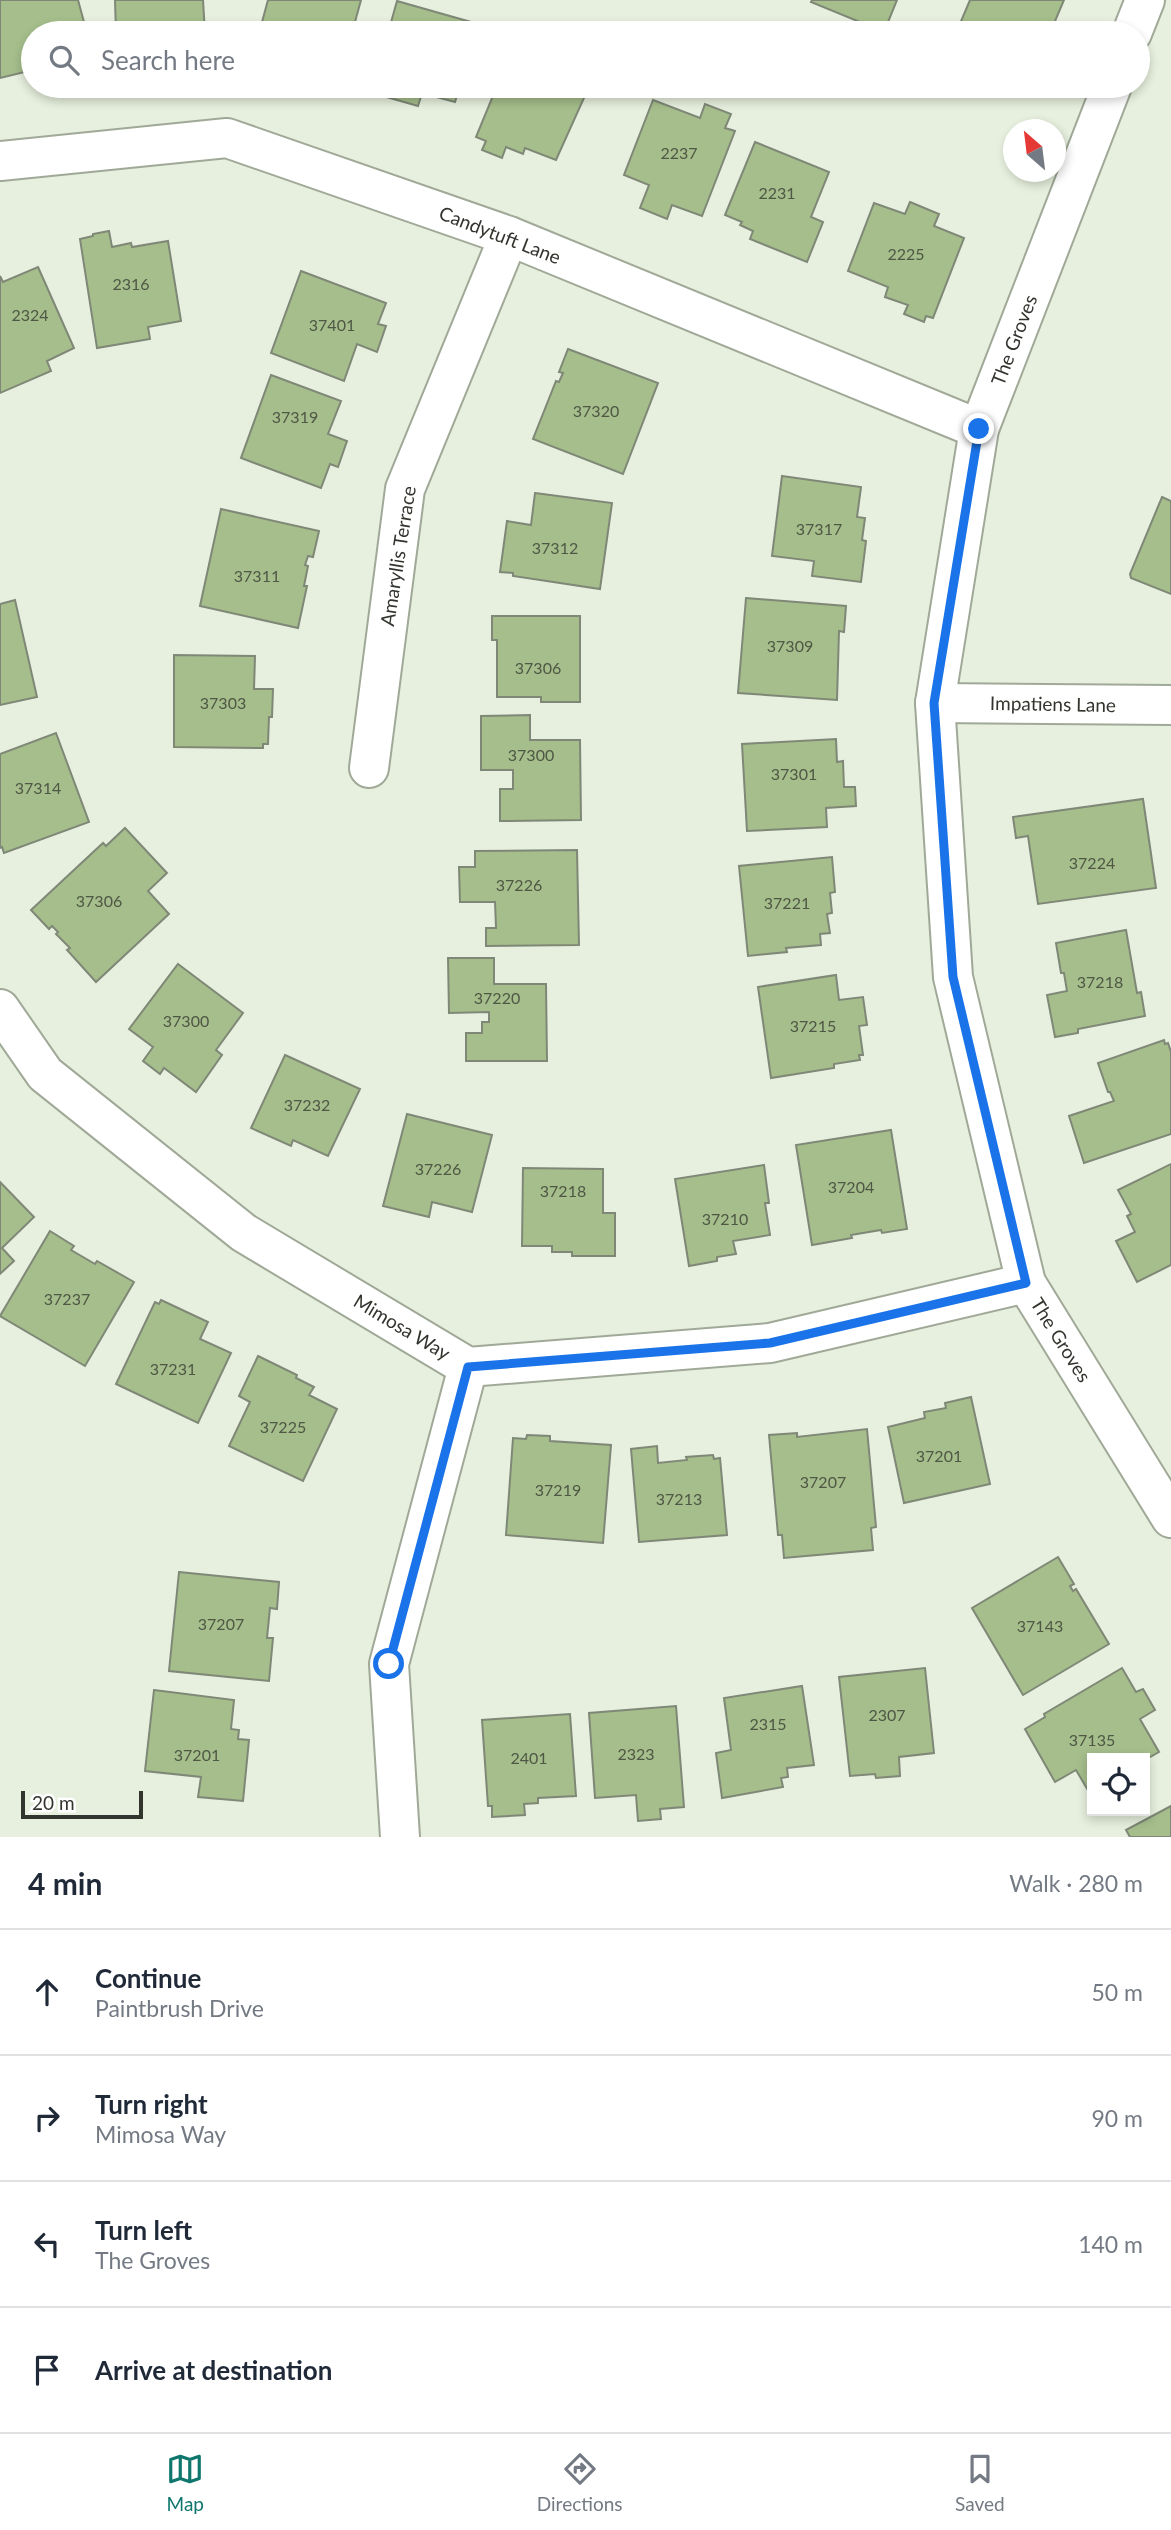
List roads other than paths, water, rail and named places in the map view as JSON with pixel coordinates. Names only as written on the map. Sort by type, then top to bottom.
[{"type":"street","points":[[1137,21],[1145,0]]},
{"type":"street","name":"The Groves","points":[[1107,98],[979,429],[934,703],[953,977],[1026,1283],[1171,1518]]},
{"type":"street","name":"Candytuft Lane","points":[[0,161],[227,138],[509,236],[979,429]]},
{"type":"street","name":"Amaryllis Terrace","points":[[369,768],[405,489],[509,236]]},
{"type":"street","name":"Impatiens Lane","points":[[934,703],[1171,705]]},
{"type":"street","name":"Mimosa Way","points":[[0,1009],[45,1074],[244,1233],[468,1367],[770,1343],[1026,1283]]},
{"type":"street","points":[[400,1837],[389,1664],[468,1367]]}]
